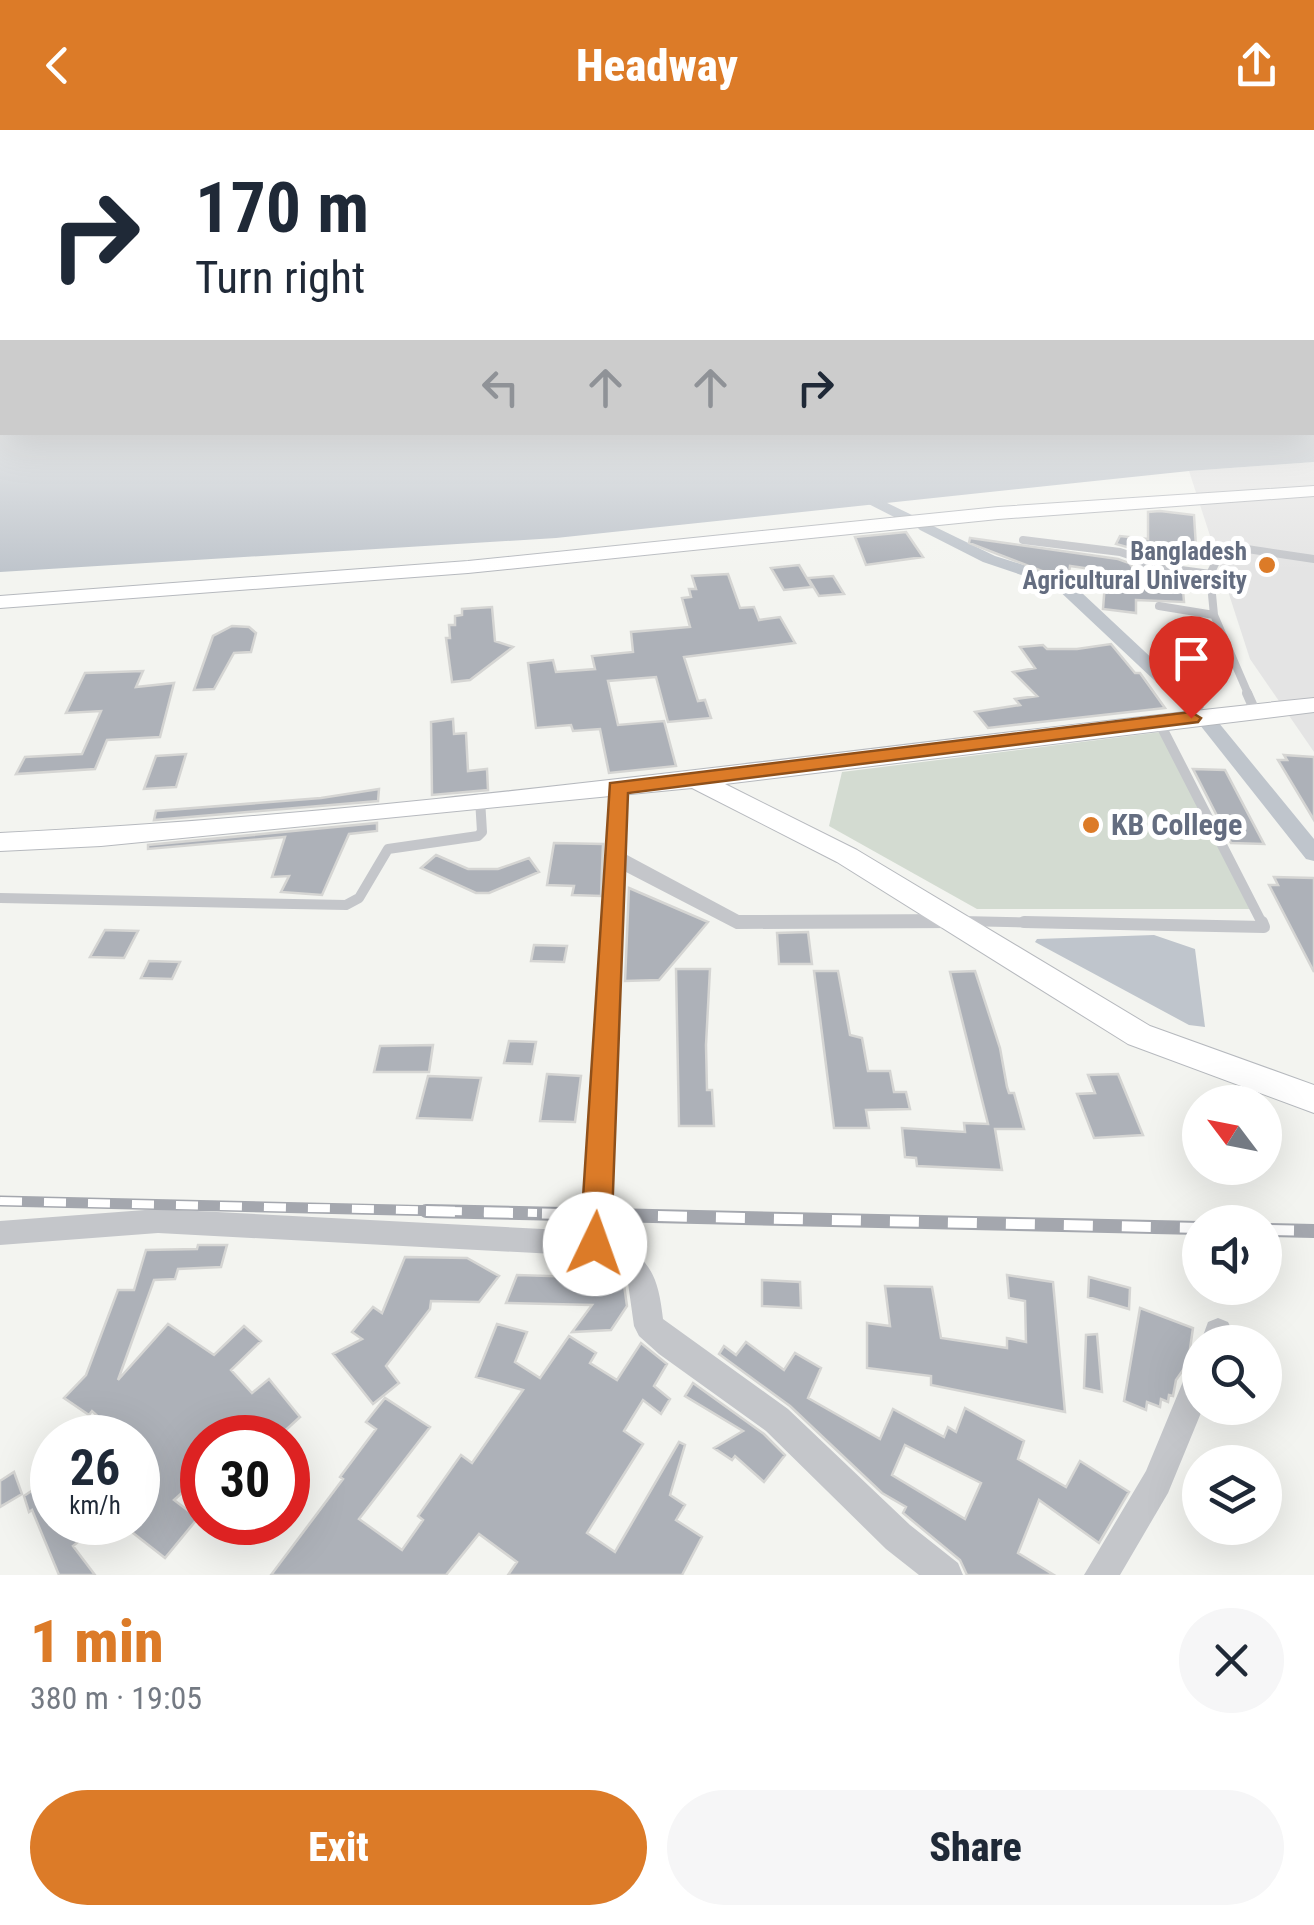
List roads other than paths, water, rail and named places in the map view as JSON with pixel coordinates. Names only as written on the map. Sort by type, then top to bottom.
[{"type":"street","points":[[0,602],[468,567],[998,514],[1314,491]]},
{"type":"street","points":[[0,842],[696,780],[1159,721],[1313,708]]},
{"type":"street","points":[[696,780],[847,856],[958,920],[1139,1034],[1314,1099]]},
{"type":"street","points":[[595,1244],[617,858],[617,788]]},
{"type":"street","points":[[617,858],[736,922],[958,920]]},
{"type":"street","points":[[0,1233],[158,1220],[595,1244],[630,1260],[644,1278],[649,1326],[776,1420],[898,1537],[946,1575]]},
{"type":"street","points":[[1101,1575],[1157,1482],[1182,1421]]},
{"type":"lane","points":[[1023,540],[1120,552],[1135,557],[1138,564],[1210,574]]},
{"type":"lane","points":[[1255,711],[1214,614],[1210,574],[1220,554],[1237,559],[1246,556],[1244,551],[1314,559]]},
{"type":"lane","points":[[1158,606],[1214,614]]},
{"type":"lane","points":[[958,920],[1264,927],[1159,721]]},
{"type":"lane","points":[[0,898],[346,904],[360,898],[388,849],[478,836],[482,832],[480,798]]},
{"type":"waterway","points":[[848,488],[907,518]]},
{"type":"waterway","points":[[925,527],[989,559],[1060,582],[1194,707]]},
{"type":"waterway","points":[[1207,721],[1314,854]]},
{"type":"railway","points":[[0,1201],[537,1213]]},
{"type":"railway","points":[[426,1211],[1182,1228]]},
{"type":"railway","points":[[1282,1230],[1314,1231]]},
{"type":"place","name":"Bangladesh Agricultural University","points":[[1267,565]]},
{"type":"place","name":"KB College","points":[[1091,825]]}]
